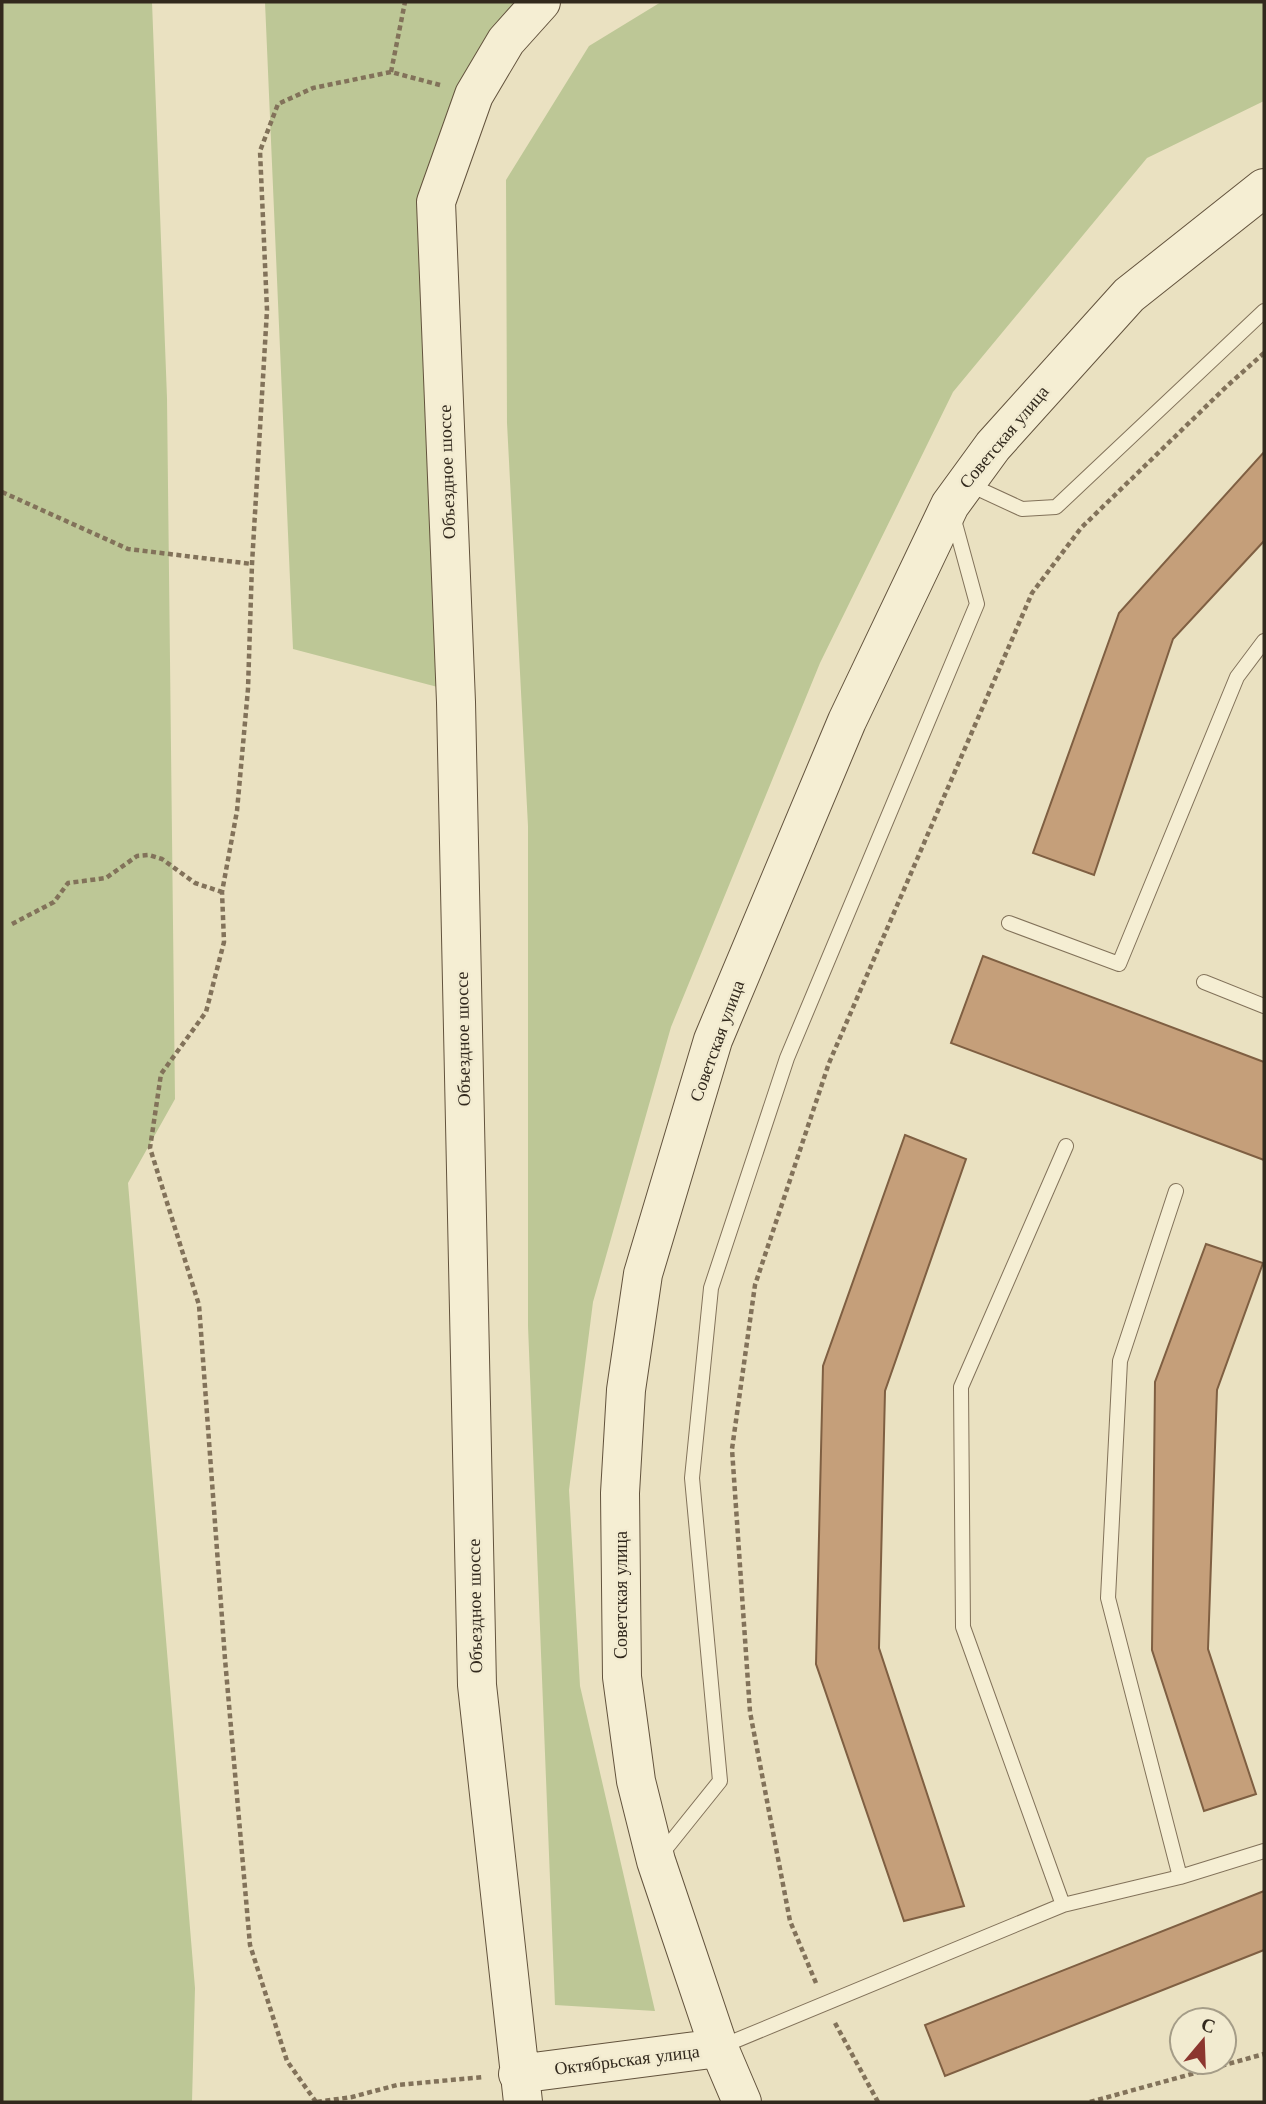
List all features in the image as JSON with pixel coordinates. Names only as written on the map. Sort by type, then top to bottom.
[{"type":"street","name":"Объездное шоссе","points":[[520,2088],[477,1685],[456,702],[436,202],[474,95],[506,41],[541,2]]},
{"type":"street","name":"Советская улица","points":[[719,2048],[656,1861],[636,1782],[622,1676],[620,1493],[626,1390],[643,1274],[713,1041],[847,721],[957,494],[993,446],[1129,295],[1264,188]]},
{"type":"street","name":"Октябрьская улица","points":[[520,2088],[719,2048],[742,2102]]},
{"type":"lane","points":[[656,1861],[720,1781],[692,1478],[711,1288],[787,1058],[977,604],[957,494],[1022,509],[1056,507],[1264,311]]},
{"type":"lane","points":[[1009,923],[1119,964],[1237,677],[1264,641]]},
{"type":"lane","points":[[1204,982],[1264,1006]]},
{"type":"lane","points":[[1063,1905],[963,1627],[961,1387],[1066,1146]]},
{"type":"lane","points":[[1176,1191],[1120,1361],[1108,1598],[1180,1877]]},
{"type":"lane","points":[[719,2048],[1063,1905],[1180,1877],[1264,1851]]},
{"type":"path","points":[[391,72],[405,2]]},
{"type":"path","points":[[474,95],[391,72],[313,88],[278,104],[260,152],[267,310],[252,564],[248,688],[237,811],[222,892],[224,942],[206,1012],[161,1074],[150,1148],[199,1304],[225,1659],[250,1945],[287,2061],[316,2102],[353,2099],[397,2085],[520,2088]]},
{"type":"path","points":[[878,2102],[825,2004],[790,1921],[750,1712],[732,1449],[755,1285],[829,1063],[1032,593],[1081,528],[1264,353]]},
{"type":"path","points":[[2,492],[128,549],[252,564]]},
{"type":"path","points":[[12,924],[54,902],[68,883],[106,878],[137,856],[149,855],[162,859],[195,883],[222,892]]},
{"type":"path","points":[[1090,2102],[1264,2054]]},
{"type":"green space","points":[[2,2],[152,2],[167,398],[175,1099],[128,1183],[195,1988],[192,2102],[2,2102]]},
{"type":"green space","points":[[265,2],[532,2],[429,207],[449,690],[293,649]]},
{"type":"green space","points":[[661,2],[1264,2],[1264,101],[1147,158],[953,392],[820,663],[671,1027],[593,1302],[569,1490],[580,1686],[655,2011],[555,2005],[528,1326],[528,826],[507,423],[506,180],[589,46]]},
{"type":"building","points":[[1264,452],[1264,541],[1173,639],[1094,875],[1033,853],[1119,613]]},
{"type":"building","points":[[983,956],[1264,1062],[1264,1160],[951,1043]]},
{"type":"building","points":[[905,1135],[966,1159],[885,1391],[879,1648],[964,1906],[904,1921],[816,1664],[823,1366]]},
{"type":"building","points":[[1206,1244],[1263,1263],[1217,1390],[1208,1649],[1256,1794],[1204,1811],[1152,1650],[1155,1382]]},
{"type":"building","points":[[1264,1891],[1264,1950],[945,2076],[925,2025]]}]
